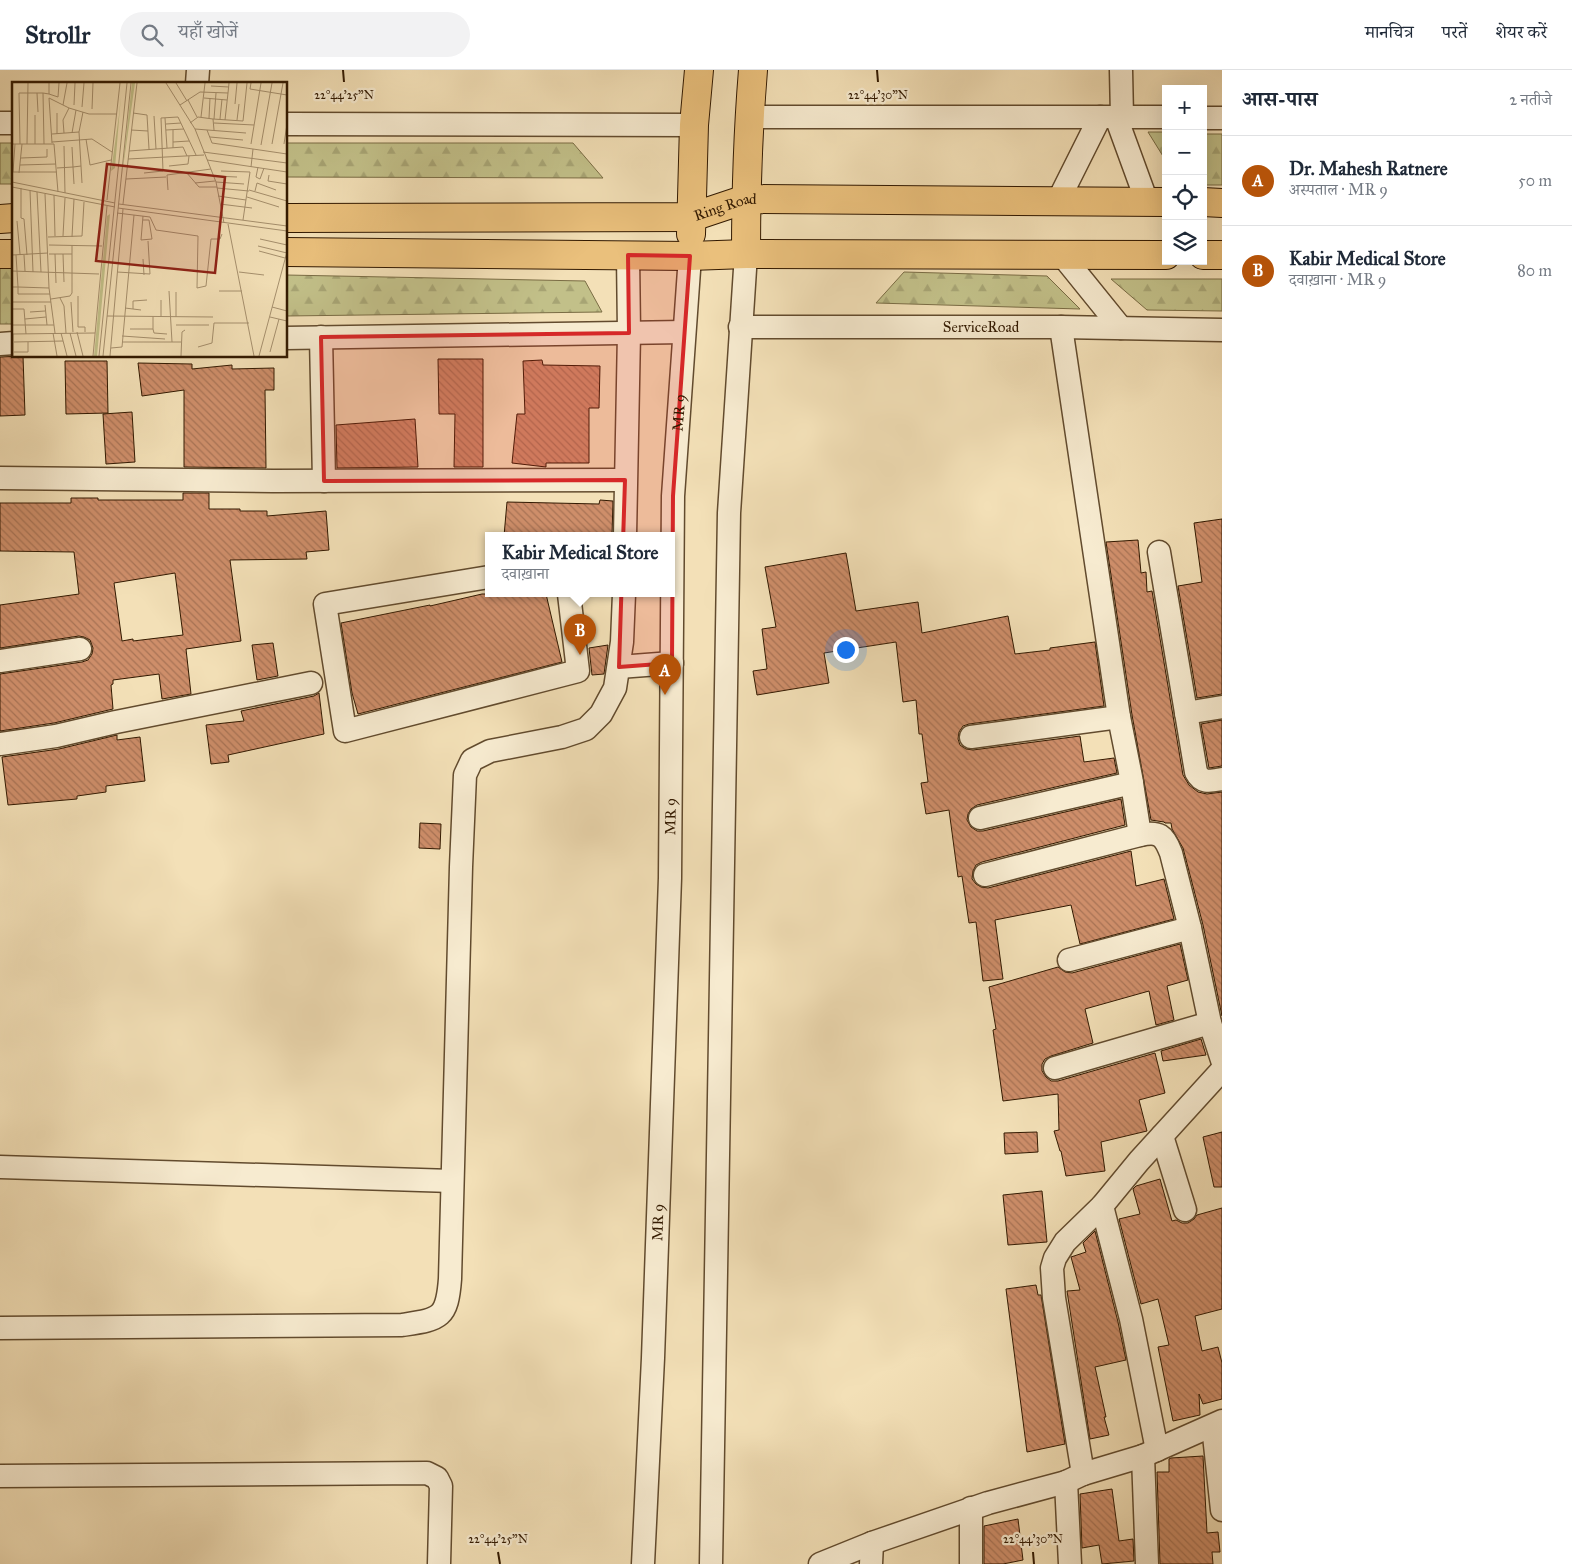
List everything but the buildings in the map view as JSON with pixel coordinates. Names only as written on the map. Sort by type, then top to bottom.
[{"type":"main road","name":"MR 9","points":[[690,256],[694,126],[699,70]]},
{"type":"main road","points":[[746,254],[749,117],[753,70]]},
{"type":"main road","name":"Ring Road","points":[[288,218],[692,217],[746,199],[1156,202]]},
{"type":"main road","points":[[1207,202],[1222,203]]},
{"type":"main road","points":[[288,252],[690,256],[746,254],[1162,255]]},
{"type":"main road","points":[[1207,255],[1222,255]]},
{"type":"street","points":[[1058,201],[1112,117],[1121,70]]},
{"type":"street","points":[[749,117],[1162,117]]},
{"type":"street","points":[[1112,117],[1156,202]]},
{"type":"street","points":[[1207,118],[1222,118]]},
{"type":"street","points":[[288,124],[694,126]]},
{"type":"street","points":[[711,1564],[729,513],[746,254]]},
{"type":"street","points":[[625,532],[629,333],[628,255]]},
{"type":"street","points":[[1062,255],[1121,328]]},
{"type":"street","name":"MR 9","points":[[673,532],[673,496],[690,256]]},
{"type":"street","name":"ServiceRoad","points":[[740,326],[1061,327],[1222,330]]},
{"type":"street","points":[[1061,327],[1119,716],[1140,835]]},
{"type":"street","points":[[288,338],[684,332]]},
{"type":"street","points":[[322,337],[324,480]]},
{"type":"street","points":[[0,478],[626,480]]},
{"type":"street","points":[[1159,552],[1198,777],[1207,781],[1222,779]]},
{"type":"street","points":[[485,578],[325,604],[345,731],[578,671],[574,597]]},
{"type":"street","points":[[0,1328],[402,1325],[430,1321],[443,1312],[448,1301],[460,877],[465,774],[472,760],[490,751],[586,729],[601,714],[616,688],[622,642],[624,597]]},
{"type":"street","name":"MR 9","points":[[644,1564],[670,878],[672,597]]},
{"type":"street","points":[[0,661],[80,649]]},
{"type":"street","points":[[619,667],[672,663]]},
{"type":"street","points":[[0,744],[56,736],[311,683]]},
{"type":"street","points":[[1186,713],[1222,707]]},
{"type":"street","points":[[971,737],[1119,716]]},
{"type":"street","points":[[980,818],[1132,783]]},
{"type":"street","points":[[985,876],[1140,835],[1160,835],[1172,853],[1210,1023],[1222,1060]]},
{"type":"street","points":[[1069,960],[1190,928]]},
{"type":"street","points":[[1055,1068],[1210,1023]]},
{"type":"street","points":[[1070,1564],[1074,1478],[1054,1298],[1052,1268],[1055,1258],[1065,1242],[1102,1206],[1222,1070]]},
{"type":"street","points":[[1162,1136],[1185,1210]]},
{"type":"street","points":[[0,1167],[452,1181]]},
{"type":"street","points":[[1102,1206],[1131,1319],[1150,1453],[1147,1564]]},
{"type":"street","points":[[820,1564],[872,1554],[971,1508],[1074,1478],[1150,1453],[1217,1424],[1222,1510]]},
{"type":"street","points":[[0,1476],[427,1473],[437,1478],[441,1486],[439,1564]]},
{"type":"street","points":[[971,1508],[971,1564]]},
{"type":"highlighted area","points":[[628,255],[690,256],[673,496],[672,663],[619,667],[625,480],[324,481],[321,337],[629,333]]},
{"type":"green space","points":[[1148,132],[1162,132],[1162,155]]},
{"type":"green space","points":[[1207,134],[1222,134],[1222,185],[1207,185]]},
{"type":"green space","points":[[0,143],[12,143],[12,184],[0,184]]},
{"type":"green space","points":[[288,143],[573,143],[603,178],[288,177]]},
{"type":"green space","points":[[0,267],[12,268],[12,324],[0,324]]},
{"type":"green space","points":[[904,272],[1047,276],[1080,309],[876,303]]},
{"type":"green space","points":[[288,275],[585,281],[602,312],[288,316]]},
{"type":"green space","points":[[1111,279],[1222,279],[1222,311],[1147,310]]},
{"type":"place","name":"Kabir Medical Store","points":[[580,655]]},
{"type":"place","name":"Dr. Mahesh Ratnere","points":[[665,695]]}]
